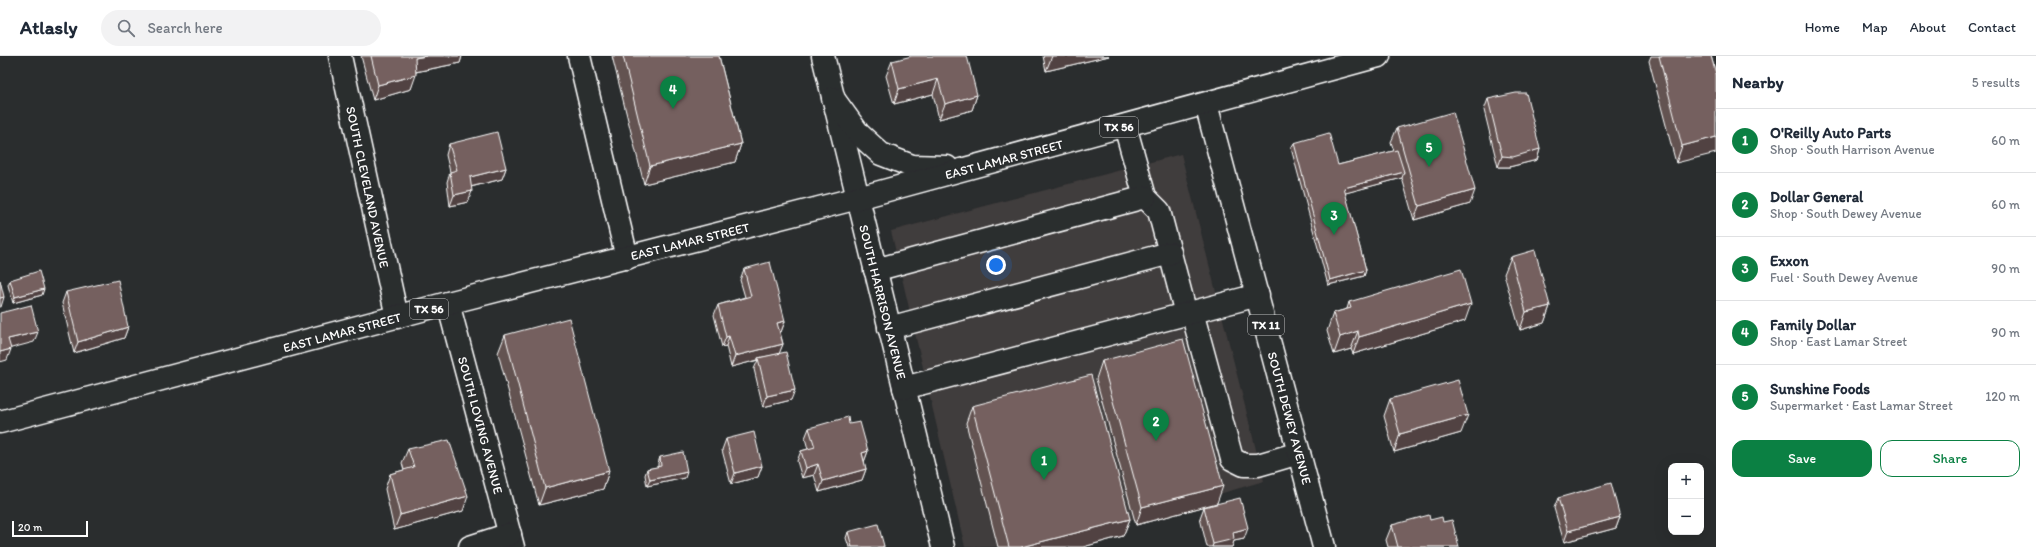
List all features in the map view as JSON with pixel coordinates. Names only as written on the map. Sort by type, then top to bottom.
[{"type":"main road","name":"SOUTH CLEVELAND AVENUE","points":[[340,56],[397,317]]},
{"type":"main road","points":[[579,56],[627,258]]},
{"type":"main road","name":"SOUTH HARRISON AVENUE","points":[[823,56],[943,547]]},
{"type":"main road","name":"EAST LAMAR STREET","points":[[0,422],[397,317],[858,198],[1206,104],[1375,56]]},
{"type":"main road","points":[[834,98],[859,134],[881,154],[912,166],[972,167]]},
{"type":"main road","name":"SOUTH DEWEY AVENUE","points":[[1206,104],[1324,547]]},
{"type":"main road","points":[[1125,126],[1145,197],[1158,211],[1232,459],[1244,465],[1258,464],[1299,453]]},
{"type":"main road","points":[[875,270],[1145,197]]},
{"type":"main road","points":[[889,328],[1170,253]]},
{"type":"main road","points":[[904,388],[1258,295]]},
{"type":"main road","name":"SOUTH LOVING AVENUE","points":[[448,304],[512,540]]},
{"type":"main road","points":[[470,547],[512,540]]},
{"type":"shaded area","points":[[1181,154],[1264,481],[1119,523],[1082,547],[965,547],[891,231]]},
{"type":"building","points":[[371,56],[426,56],[415,58],[416,75],[378,85]]},
{"type":"building","points":[[623,56],[719,56],[741,144],[650,166]]},
{"type":"building","points":[[912,56],[967,56],[977,95],[945,104],[938,79],[899,89],[892,61]]},
{"type":"building","points":[[1659,56],[1711,56],[1716,74],[1716,137],[1682,146]]},
{"type":"building","points":[[1516,93],[1526,93],[1540,149],[1513,157],[1502,156],[1488,99]]},
{"type":"building","points":[[1453,112],[1475,190],[1419,206],[1397,128]]},
{"type":"building","points":[[497,132],[506,168],[470,177],[472,191],[454,195],[450,172],[457,170],[449,144]]},
{"type":"building","points":[[1329,133],[1338,165],[1397,150],[1404,172],[1344,188],[1366,270],[1330,280],[1294,143]]},
{"type":"building","points":[[1535,250],[1550,306],[1526,312],[1511,257]]},
{"type":"building","points":[[770,262],[785,321],[777,323],[783,344],[735,356],[729,336],[726,337],[718,305],[751,296],[744,269]]},
{"type":"building","points":[[1461,269],[1471,304],[1359,337],[1358,331],[1340,337],[1333,313],[1351,308],[1349,302]]},
{"type":"building","points":[[39,271],[44,289],[15,297],[10,280]]},
{"type":"building","points":[[0,280],[4,297],[0,298]]},
{"type":"building","points":[[118,280],[128,327],[78,342],[66,292]]},
{"type":"building","points":[[31,305],[38,332],[8,339],[11,349],[0,352],[0,313]]},
{"type":"building","points":[[569,318],[609,471],[545,488],[505,335]]},
{"type":"building","points":[[1183,339],[1223,486],[1142,507],[1102,361]]},
{"type":"building","points":[[786,352],[795,390],[767,396],[758,358]]},
{"type":"building","points":[[1091,375],[1130,519],[1021,547],[1009,547],[972,406]]},
{"type":"building","points":[[1458,380],[1468,415],[1400,434],[1390,399]]},
{"type":"building","points":[[848,417],[849,424],[860,422],[868,451],[862,453],[866,469],[823,481],[818,464],[806,468],[801,451],[815,447],[809,428]]},
{"type":"building","points":[[754,432],[762,466],[735,473],[726,439]]},
{"type":"building","points":[[449,440],[468,496],[400,515],[390,474],[414,467],[408,449]]},
{"type":"building","points":[[683,452],[687,472],[650,480],[647,469],[661,466],[660,457]]},
{"type":"building","points":[[1611,483],[1620,517],[1568,531],[1558,498]]},
{"type":"building","points":[[1240,498],[1248,528],[1233,532],[1234,539],[1213,544],[1204,507]]},
{"type":"building","points":[[1429,515],[1430,520],[1442,517],[1443,522],[1452,520],[1459,547],[1398,547],[1392,525]]},
{"type":"building","points":[[878,524],[884,546],[852,547],[848,532]]},
{"type":"place","name":"Family Dollar","points":[[673,109]]},
{"type":"place","name":"Sunshine Foods","points":[[1429,167]]},
{"type":"place","name":"Exxon","points":[[1334,235]]},
{"type":"place","name":"Dollar General","points":[[1156,441]]},
{"type":"place","name":"O'Reilly Auto Parts","points":[[1044,480]]}]
